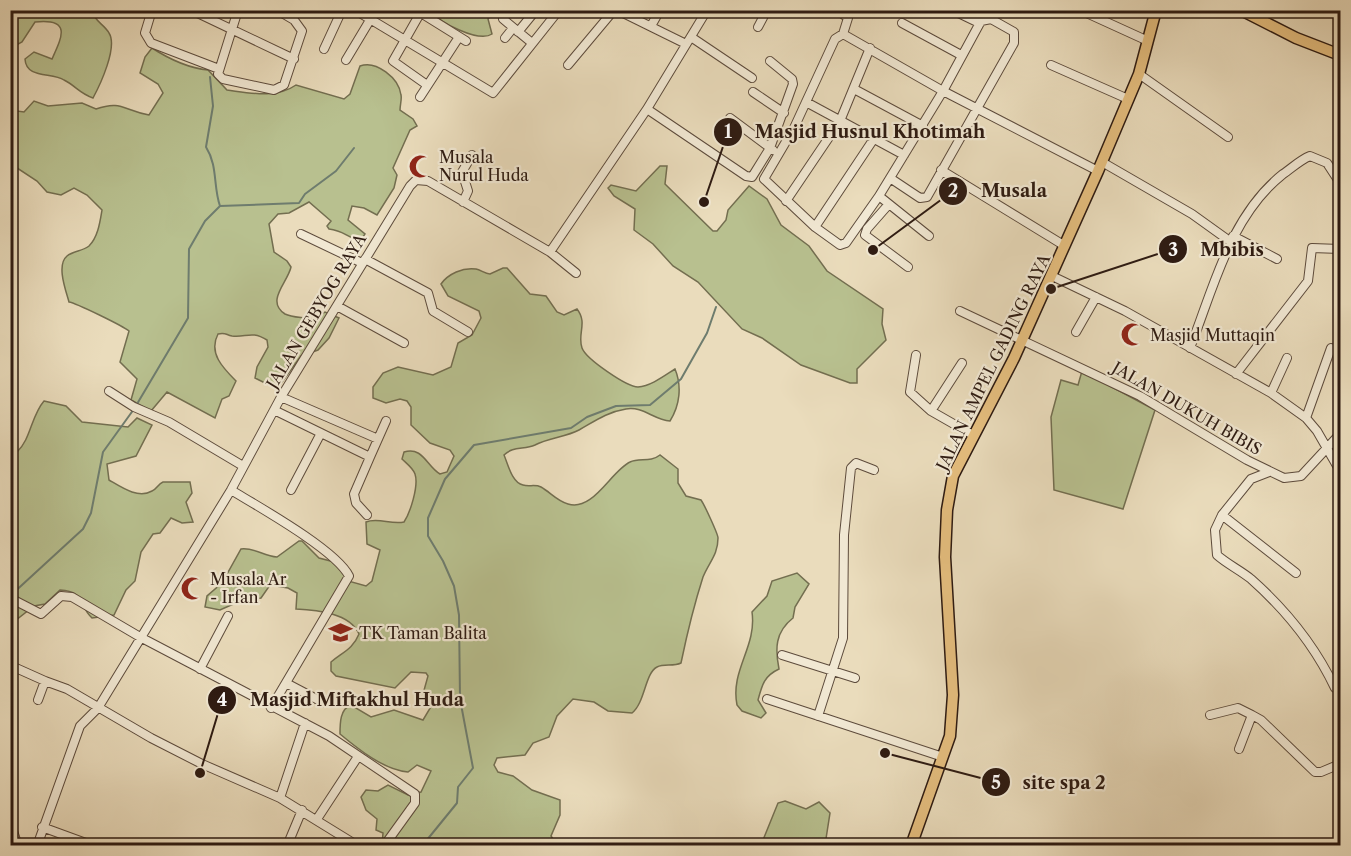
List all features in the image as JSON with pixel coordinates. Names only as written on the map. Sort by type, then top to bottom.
[{"type":"main road","name":"JALAN AMPEL GADING RAYA","points":[[911,846],[950,736],[953,695],[945,567],[947,510],[953,476],[1023,339],[1100,166],[1139,74],[1156,10]]},
{"type":"main road","points":[[1241,10],[1260,16],[1340,52]]},
{"type":"street","points":[[152,10],[145,33],[151,43],[219,69]]},
{"type":"street","points":[[191,10],[294,58]]},
{"type":"street","points":[[238,10],[218,74],[223,80],[274,90],[284,85],[302,28],[277,10]]},
{"type":"street","points":[[324,49],[342,10]]},
{"type":"street","points":[[355,10],[373,14],[404,41],[493,93],[559,10]]},
{"type":"street","points":[[502,10],[503,19],[532,43]]},
{"type":"street","points":[[505,38],[536,10]]},
{"type":"street","points":[[568,65],[616,10],[689,41],[752,78]]},
{"type":"street","points":[[651,26],[660,10]]},
{"type":"street","points":[[550,252],[647,109],[707,10]]},
{"type":"street","points":[[758,27],[767,10]]},
{"type":"street","points":[[647,109],[746,176],[756,174],[794,129],[835,39],[843,34],[848,18],[837,10]]},
{"type":"street","points":[[952,10],[980,23]]},
{"type":"street","points":[[1080,10],[1148,41]]},
{"type":"street","points":[[420,97],[428,85],[440,64],[463,39],[422,12],[393,62],[394,65],[428,85]]},
{"type":"street","points":[[346,60],[373,14]]},
{"type":"street","points":[[770,62],[792,79],[792,89],[765,174],[765,182],[837,244],[846,243],[891,178],[923,126],[980,23],[984,18],[992,19],[1014,32],[1014,43],[925,199],[891,178]]},
{"type":"street","points":[[902,23],[961,55]]},
{"type":"street","points":[[843,34],[943,91],[1100,166],[1192,214],[1232,239],[1277,260]]},
{"type":"street","points":[[786,201],[840,121],[870,48]]},
{"type":"street","points":[[1051,65],[1128,99]]},
{"type":"street","points":[[1139,74],[1228,137]]},
{"type":"street","points":[[854,89],[923,126]]},
{"type":"street","points":[[753,92],[784,113]]},
{"type":"street","points":[[806,102],[904,155]]},
{"type":"street","points":[[730,118],[774,151]]},
{"type":"street","points":[[815,227],[873,140]]},
{"type":"street","points":[[463,202],[468,191],[462,172],[472,155]]},
{"type":"street","points":[[1190,348],[1232,239],[1243,218],[1264,189],[1307,157],[1321,158],[1341,183]]},
{"type":"street","points":[[941,170],[1065,246]]},
{"type":"street","name":"JALAN GEBYOG RAYA","points":[[37,846],[80,726],[98,708],[231,489],[281,397],[363,261],[416,180],[428,181],[550,252],[576,273]]},
{"type":"street","points":[[879,196],[929,236]]},
{"type":"street","points":[[889,204],[867,229],[867,238],[908,267]]},
{"type":"street","points":[[301,234],[428,293],[433,311],[468,332]]},
{"type":"street","points":[[1236,374],[1308,281],[1312,248],[1341,249]]},
{"type":"street","points":[[1052,276],[1096,297],[1271,393],[1306,418],[1328,446],[1341,471]]},
{"type":"street","points":[[1076,332],[1096,297]]},
{"type":"street","points":[[337,306],[404,343]]},
{"type":"street","name":"JALAN DUKUH BIBIS","points":[[960,310],[1140,396],[1269,472],[1284,478],[1296,478],[1328,446]]},
{"type":"street","points":[[1306,418],[1331,348]]},
{"type":"street","points":[[916,355],[909,389],[931,411],[973,435]]},
{"type":"street","points":[[1271,393],[1287,358]]},
{"type":"street","points":[[931,411],[962,363]]},
{"type":"street","points":[[109,391],[135,407],[169,422],[243,466]]},
{"type":"street","points":[[281,397],[378,439]]},
{"type":"street","points":[[274,410],[367,456]]},
{"type":"street","points":[[367,515],[365,510],[356,503],[354,494],[367,456],[386,421]]},
{"type":"street","points":[[291,489],[321,433]]},
{"type":"street","points":[[1328,446],[1341,434]]},
{"type":"street","points":[[818,716],[840,648],[844,621],[844,535],[851,468],[856,463],[874,470]]},
{"type":"street","points":[[1269,472],[1251,479],[1222,515],[1215,530],[1217,555],[1250,578],[1282,609],[1325,666],[1335,688]]},
{"type":"street","points":[[231,489],[329,554],[349,576],[271,708]]},
{"type":"street","points":[[1222,515],[1296,573]]},
{"type":"street","points":[[11,598],[41,614],[61,596],[67,595],[271,708],[305,723],[415,794],[415,803],[384,846]]},
{"type":"street","points":[[200,669],[228,616]]},
{"type":"street","points":[[782,655],[855,678]]},
{"type":"street","points":[[16,668],[68,689],[98,708],[202,764],[280,798],[358,846]]},
{"type":"street","points":[[38,700],[45,681]]},
{"type":"street","points":[[286,682],[324,703]]},
{"type":"street","points":[[767,699],[943,758]]},
{"type":"street","points":[[1210,716],[1238,708],[1261,720],[1315,772],[1341,764]]},
{"type":"street","points":[[1239,749],[1252,716]]},
{"type":"street","points":[[280,798],[305,723]]},
{"type":"street","points":[[317,819],[357,758]]},
{"type":"street","points":[[287,846],[302,810]]},
{"type":"street","points":[[10,822],[18,846]]},
{"type":"street","points":[[42,828],[94,846]]},
{"type":"green space","points":[[10,11],[92,11],[111,39],[107,66],[93,98],[59,78],[30,70],[25,59],[34,52],[52,59],[61,37],[61,31],[55,23],[35,22],[22,42],[11,48]]},
{"type":"green space","points":[[431,11],[494,11],[488,19],[492,34],[478,36],[469,34],[435,16]]},
{"type":"green space","points":[[152,48],[179,62],[208,70],[227,90],[254,93],[271,94],[296,85],[344,99],[350,94],[360,66],[373,66],[386,72],[396,82],[401,97],[400,110],[413,119],[417,126],[410,130],[393,168],[397,175],[394,188],[377,215],[364,208],[352,206],[348,220],[365,234],[361,240],[329,229],[327,226],[331,221],[309,202],[289,213],[278,214],[269,224],[274,252],[287,261],[291,267],[277,297],[279,309],[288,315],[314,320],[325,312],[339,318],[329,338],[318,350],[301,356],[277,389],[255,378],[257,367],[268,347],[267,340],[253,335],[218,334],[215,348],[218,360],[236,381],[229,396],[222,399],[215,418],[167,392],[151,411],[131,400],[137,379],[120,362],[129,331],[69,302],[62,272],[62,265],[67,256],[87,248],[95,238],[102,210],[87,195],[74,188],[61,195],[47,192],[37,181],[11,164],[10,110],[24,112],[34,101],[48,106],[82,103],[96,109],[111,105],[149,115],[163,93],[158,84],[140,73],[145,57]]},
{"type":"green space","points":[[660,166],[667,166],[665,184],[713,231],[717,231],[726,220],[728,210],[749,186],[767,199],[781,225],[809,246],[827,271],[883,309],[882,324],[886,340],[857,369],[857,383],[850,383],[801,365],[762,338],[742,329],[698,282],[673,266],[653,244],[634,230],[635,209],[614,196],[608,188],[611,185],[636,191]]},
{"type":"green space","points":[[507,268],[530,294],[546,296],[557,312],[564,315],[577,309],[582,319],[582,348],[607,372],[638,387],[653,383],[675,369],[679,389],[676,409],[670,421],[638,409],[619,410],[574,432],[507,452],[504,455],[516,481],[523,485],[541,487],[564,503],[577,505],[594,497],[630,462],[652,459],[660,455],[678,469],[678,483],[686,496],[701,500],[716,531],[718,544],[703,577],[681,663],[660,666],[653,670],[640,702],[632,713],[608,711],[594,702],[573,699],[557,716],[549,737],[533,743],[525,755],[497,758],[494,765],[498,772],[513,776],[532,790],[560,800],[560,815],[551,836],[557,845],[382,845],[383,833],[376,830],[377,819],[366,810],[361,797],[366,790],[378,791],[388,785],[408,795],[421,792],[431,771],[417,765],[408,772],[390,767],[372,758],[340,734],[341,717],[351,705],[371,717],[394,710],[423,720],[432,705],[429,698],[423,694],[428,676],[426,673],[411,672],[395,688],[336,676],[331,671],[331,662],[351,647],[359,634],[355,627],[341,617],[313,610],[296,609],[297,593],[288,588],[270,585],[261,598],[238,602],[220,610],[205,607],[207,596],[222,583],[241,549],[250,549],[277,557],[299,541],[302,541],[319,558],[342,564],[348,581],[366,586],[372,581],[380,550],[367,544],[366,522],[375,520],[404,522],[413,499],[416,479],[411,468],[402,459],[404,452],[420,454],[440,474],[447,472],[454,456],[450,450],[430,443],[411,425],[411,407],[407,401],[400,399],[386,403],[373,398],[373,387],[383,373],[398,367],[433,375],[451,367],[458,343],[472,335],[481,318],[479,311],[448,296],[441,284],[461,270],[476,269],[490,274]]},
{"type":"green space","points":[[1082,371],[1155,410],[1123,509],[1054,490],[1051,417],[1061,380],[1078,385]]},
{"type":"green space","points":[[44,401],[66,406],[82,422],[128,427],[137,418],[152,425],[136,456],[107,464],[109,480],[141,494],[154,490],[163,482],[190,482],[192,493],[186,502],[193,522],[182,523],[171,518],[160,533],[153,534],[141,552],[135,581],[126,590],[114,615],[92,618],[74,593],[60,590],[45,604],[34,606],[11,624],[11,451],[17,452],[22,447],[36,413]]},
{"type":"green space","points":[[797,573],[809,584],[795,607],[793,618],[780,635],[777,648],[779,669],[764,682],[758,700],[766,713],[761,718],[742,711],[737,705],[737,681],[751,636],[752,612],[767,596],[772,581]]},
{"type":"green space","points":[[785,801],[806,809],[819,802],[830,813],[825,845],[761,845],[778,803]]},
{"type":"waterway","points":[[210,77],[213,106],[206,147],[214,169],[220,206]]},
{"type":"waterway","points":[[137,404],[188,318],[189,249],[205,221],[220,206],[299,203],[305,194],[336,171],[354,148]]},
{"type":"waterway","points":[[422,846],[457,803],[458,787],[473,768],[460,699],[459,615],[454,586],[428,536],[428,518],[445,479],[474,445],[571,428],[587,417],[616,406],[650,405],[681,379],[707,333],[716,307]]},
{"type":"waterway","points":[[10,596],[83,529],[91,513],[103,452],[134,409]]},
{"type":"place","name":"Musala Nurul Huda","points":[[421,166]]},
{"type":"place","name":"Masjid Husnul Khotimah","points":[[704,202]]},
{"type":"place","name":"Musala","points":[[873,250]]},
{"type":"place","name":"Mbibis","points":[[1051,289]]},
{"type":"place","name":"Masjid Muttaqin","points":[[1132,335]]},
{"type":"place","name":"Musala Ar - Irfan","points":[[192,588]]},
{"type":"place","name":"TK Taman Balita","points":[[341,633]]},
{"type":"place","name":"site spa 2","points":[[885,753]]},
{"type":"place","name":"Masjid Miftakhul Huda","points":[[200,773]]}]
